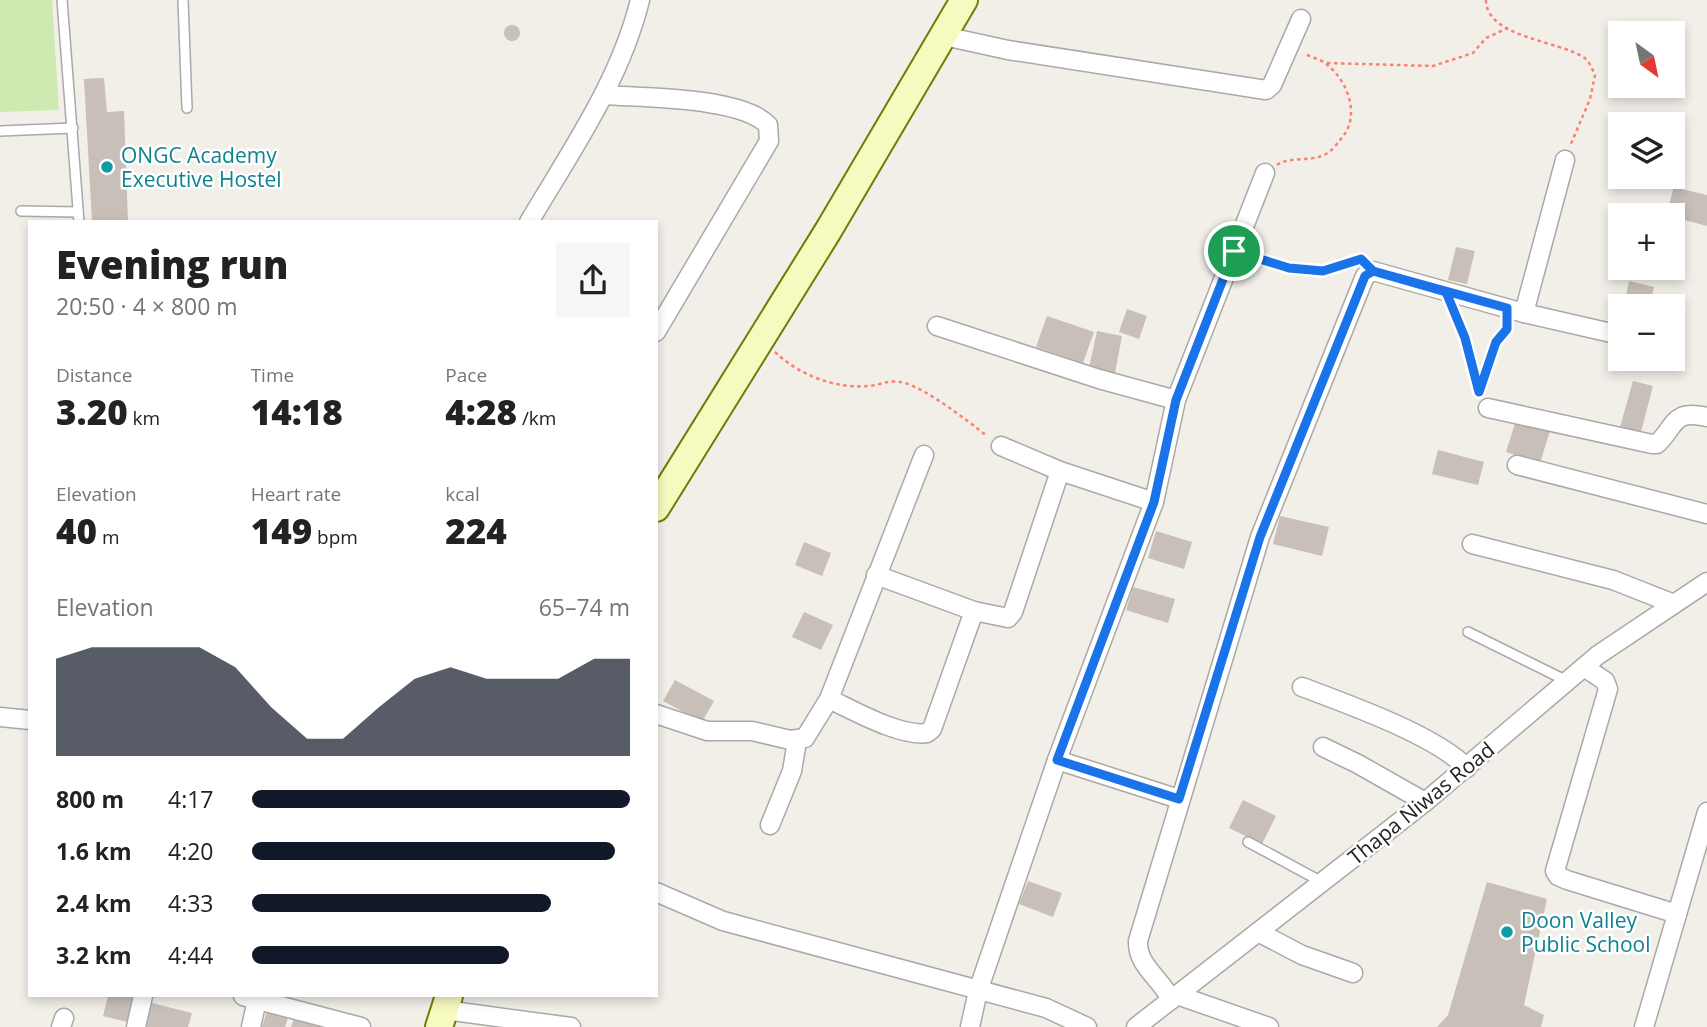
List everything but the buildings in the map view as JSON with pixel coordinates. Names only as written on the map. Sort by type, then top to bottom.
[{"type":"street","points":[[530,220],[604,95],[636,19],[640,0]]},
{"type":"street","points":[[658,505],[762,339],[964,0]]},
{"type":"street","points":[[944,36],[1008,50],[1266,90],[1272,85],[1301,19]]},
{"type":"street","points":[[604,95],[729,105],[759,115],[768,125],[769,141],[658,329]]},
{"type":"street","points":[[1516,311],[1565,160]]},
{"type":"street","points":[[970,1027],[978,991],[1057,760],[1154,502],[1176,400],[1265,173]]},
{"type":"street","points":[[1269,1027],[1174,997],[1143,964],[1138,947],[1179,799],[1260,537],[1365,276],[1373,271],[1516,311],[1608,332]]},
{"type":"street","points":[[937,326],[1099,379],[1176,400]]},
{"type":"street","points":[[1483,400],[1652,444],[1657,444],[1673,423],[1684,416],[1693,414],[1707,417]]},
{"type":"street","points":[[1001,446],[1060,471],[1154,502]]},
{"type":"street","points":[[658,715],[708,731],[752,731],[797,741],[810,733],[829,699],[924,456]]},
{"type":"street","points":[[1517,465],[1707,514]]},
{"type":"street","points":[[876,575],[974,611],[1008,618],[1013,612],[1060,471]]},
{"type":"street","points":[[1472,544],[1613,580],[1674,604]]},
{"type":"street","name":"Thapa Niwas Road","points":[[1136,1027],[1425,802],[1584,667],[1707,582]]},
{"type":"street","points":[[829,699],[893,726],[920,734],[927,733],[932,729],[974,611]]},
{"type":"street","points":[[1584,667],[1605,681],[1608,690],[1555,871],[1558,876],[1567,880],[1677,914]]},
{"type":"street","points":[[1302,687],[1430,742],[1457,757],[1467,768]]},
{"type":"street","points":[[0,717],[28,720]]},
{"type":"street","points":[[770,825],[792,771],[797,741]]},
{"type":"street","points":[[1323,747],[1425,802]]},
{"type":"street","points":[[1057,760],[1179,799]]},
{"type":"street","points":[[1644,1027],[1707,812]]},
{"type":"street","points":[[658,893],[723,921],[1046,1008],[1087,1027]]},
{"type":"street","points":[[1258,932],[1302,955],[1353,973]]},
{"type":"street","points":[[136,1027],[143,997]]},
{"type":"street","points":[[251,1027],[250,998],[361,1027]]},
{"type":"street","points":[[444,1011],[571,1027]]},
{"type":"lane","points":[[62,0],[79,220]]},
{"type":"lane","points":[[183,0],[187,108]]},
{"type":"lane","points":[[0,131],[73,128]]},
{"type":"lane","points":[[21,211],[78,212]]},
{"type":"lane","points":[[1468,632],[1567,681]]},
{"type":"lane","points":[[1248,842],[1322,882]]},
{"type":"path","points":[[1486,0],[1486,6],[1499,24],[1531,40],[1563,48],[1586,58],[1595,75],[1590,99],[1565,160]]},
{"type":"path","points":[[1324,63],[1433,66],[1473,53],[1486,38],[1508,28]]},
{"type":"path","points":[[1265,173],[1283,161],[1310,160],[1328,154],[1345,135],[1352,113],[1346,88],[1324,63],[1289,46]]},
{"type":"path","points":[[1234,251],[1289,268],[1323,271],[1361,259],[1373,271]]},
{"type":"path","points":[[1446,292],[1465,338],[1483,400]]},
{"type":"path","points":[[1483,400],[1496,342],[1507,329],[1516,311]]},
{"type":"path","points":[[762,339],[788,364],[812,377],[848,385],[871,386],[889,380],[909,384],[1001,446]]},
{"type":"green space","points":[[0,0],[52,0],[59,110],[0,112]]},
{"type":"place","name":"ONGC Academy Executive Hostel","points":[[107,167]]},
{"type":"place","name":"Doon Valley Public School","points":[[1507,932]]},
{"type":"route","points":[[1234,251],[1176,400],[1154,502],[1057,760],[1179,799],[1260,537],[1365,276],[1373,271],[1507,308],[1507,329],[1496,342],[1479,392],[1465,338],[1446,292],[1373,271],[1361,259],[1323,271],[1289,268],[1234,251]]}]
